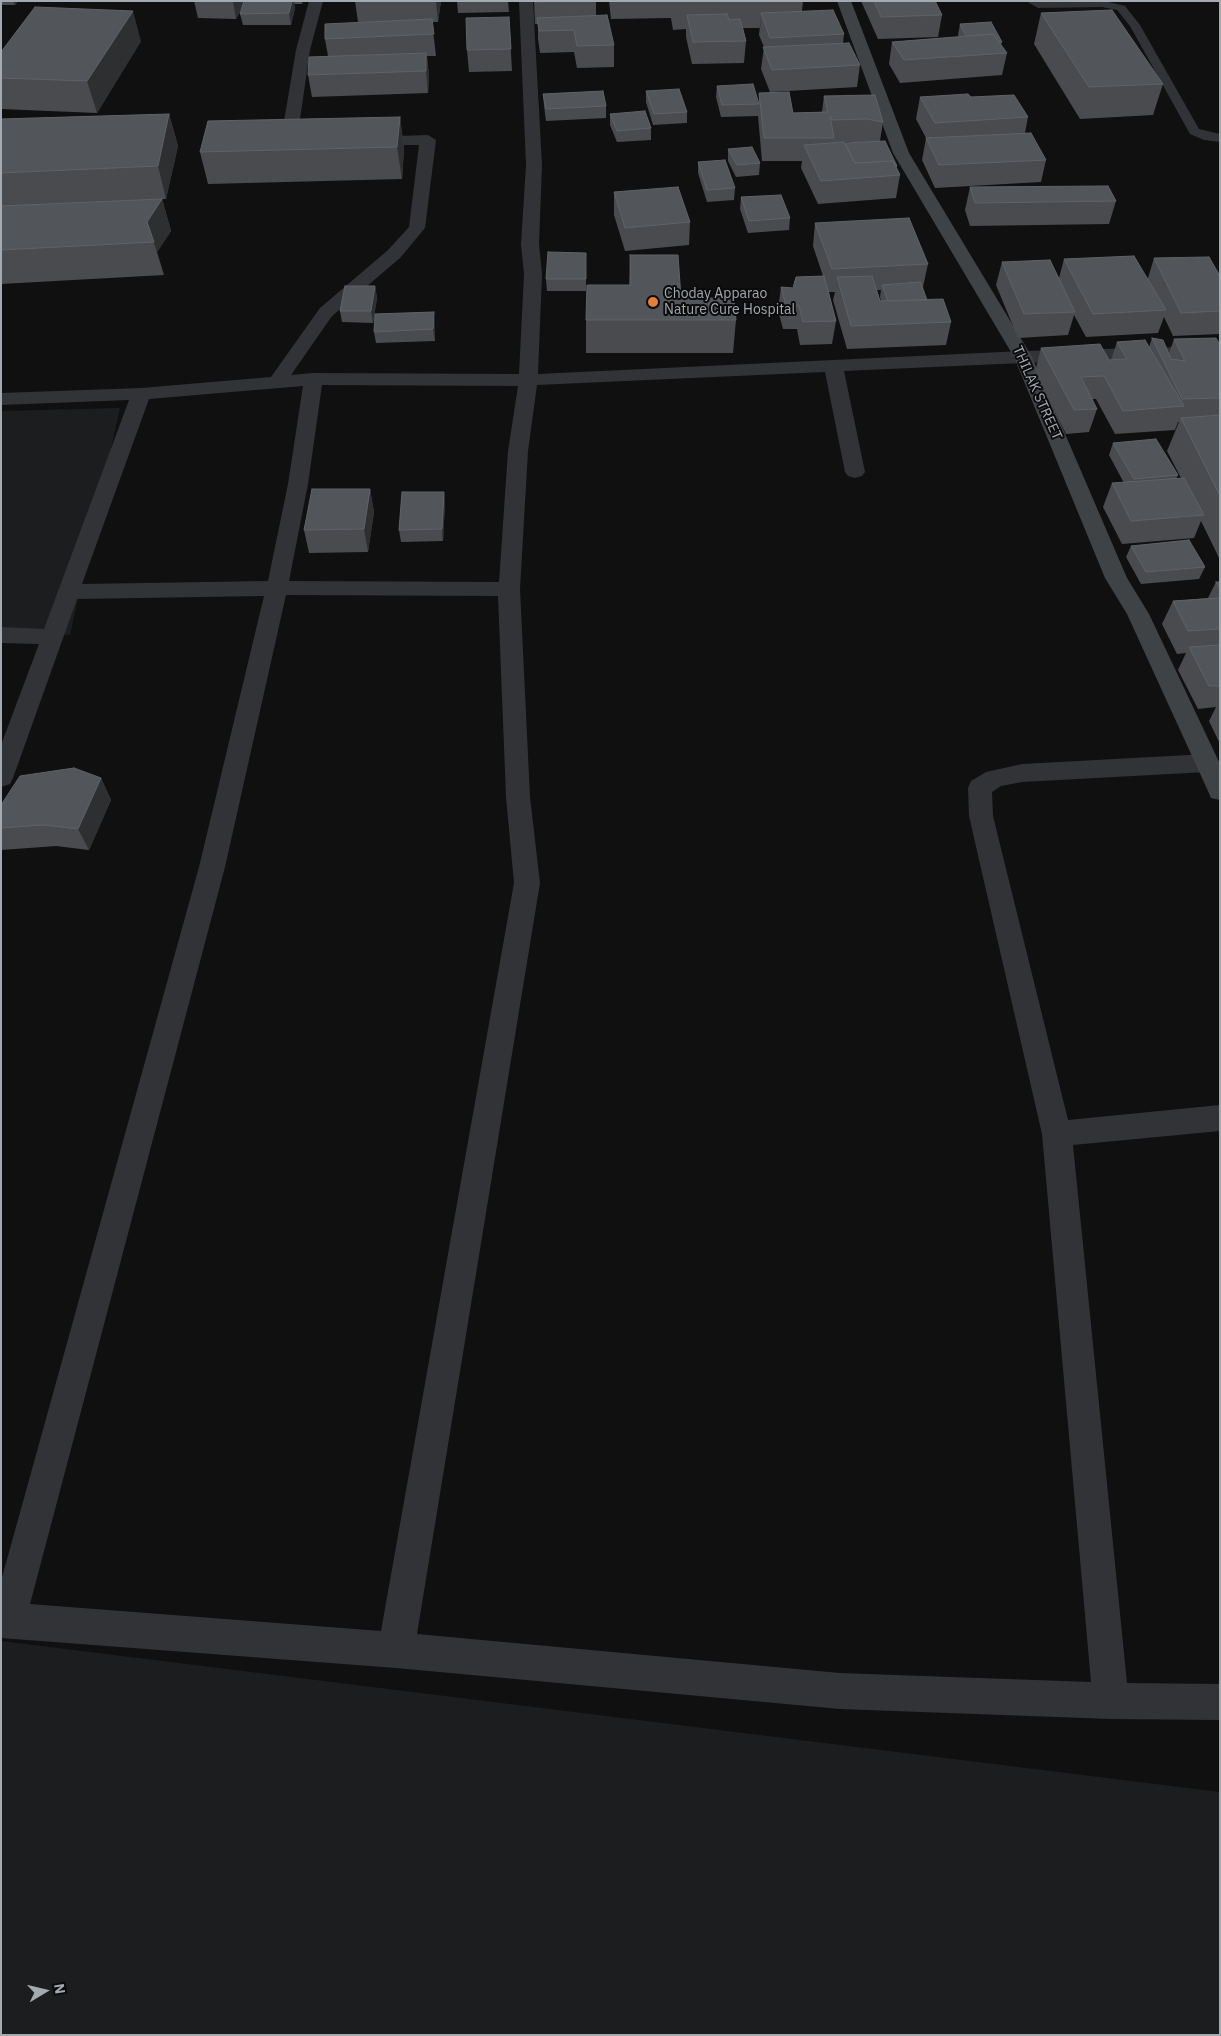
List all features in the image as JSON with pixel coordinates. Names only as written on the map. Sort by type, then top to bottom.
[{"type":"street","points":[[316,1],[304,50],[288,145],[318,144]]},
{"type":"street","points":[[396,1650],[527,883],[518,796],[509,589],[518,452],[528,380],[532,274],[530,244],[534,165],[526,1]]},
{"type":"street","name":"THILAK STREET","points":[[844,1],[901,153],[1022,357],[1116,578],[1138,614],[1220,791]]},
{"type":"street","points":[[276,383],[326,312],[394,254],[416,228],[428,140],[348,143]]},
{"type":"street","points":[[1,399],[141,394],[313,379],[528,380],[1022,357],[1220,352]]},
{"type":"street","points":[[833,365],[855,472]]},
{"type":"street","points":[[313,379],[298,484],[277,588],[210,876],[4,1620],[396,1650],[840,1691],[1111,1701],[1220,1702]]},
{"type":"street","points":[[1,778],[141,394]]},
{"type":"street","points":[[68,592],[277,588],[509,589]]},
{"type":"street","points":[[1,635],[51,637]]},
{"type":"street","points":[[1111,1701],[1057,1134],[981,816],[980,788],[996,778],[1022,773],[1207,763]]},
{"type":"street","points":[[1057,1134],[1220,1118]]},
{"type":"lane","points":[[1031,1],[1038,5],[1102,4],[1120,8],[1135,25],[1194,131],[1208,137],[1220,138]]},
{"type":"shaded area","points":[[120,408],[70,635],[1,633],[1,411]]},
{"type":"shaded area","points":[[1,1641],[1220,1792],[1220,2035],[1,2035]]},
{"type":"building","points":[[244,1],[292,1],[289,13],[240,14]]},
{"type":"building","points":[[534,1],[566,1],[534,2]]},
{"type":"building","points":[[874,1],[935,1],[942,15],[881,17]]},
{"type":"building","points":[[35,7],[133,11],[87,81],[1,78],[1,52]]},
{"type":"building","points":[[833,10],[844,34],[770,38],[761,13]]},
{"type":"building","points":[[1112,10],[1163,84],[1089,87],[1041,13]]},
{"type":"building","points":[[727,14],[729,20],[740,19],[746,41],[693,42],[687,15]]},
{"type":"building","points":[[607,15],[614,45],[577,46],[574,30],[539,31],[537,18]]},
{"type":"building","points":[[509,17],[511,49],[467,50],[466,18]]},
{"type":"building","points":[[432,19],[434,34],[325,39],[325,24]]},
{"type":"building","points":[[991,22],[1002,42],[999,42],[993,34],[966,36],[960,24]]},
{"type":"building","points":[[993,34],[1007,53],[904,60],[892,42]]},
{"type":"building","points":[[849,43],[860,65],[772,70],[763,47]]},
{"type":"building","points":[[426,53],[426,71],[308,75],[309,57]]},
{"type":"building","points":[[753,84],[759,104],[722,105],[717,86]]},
{"type":"building","points":[[679,89],[687,112],[654,114],[646,91]]},
{"type":"building","points":[[603,91],[606,106],[546,109],[543,94]]},
{"type":"building","points":[[789,92],[793,113],[828,112],[824,96],[875,95],[883,122],[867,119],[832,120],[830,116],[834,138],[764,138],[759,93]]},
{"type":"building","points":[[968,94],[971,97],[1014,95],[1028,117],[935,123],[920,97]]},
{"type":"building","points":[[645,111],[651,128],[617,131],[610,114]]},
{"type":"building","points":[[169,114],[158,166],[1,173],[1,119]]},
{"type":"building","points":[[400,117],[397,147],[200,152],[208,121]]},
{"type":"building","points":[[1031,133],[1046,160],[939,165],[926,138]]},
{"type":"building","points":[[885,141],[897,166],[895,166],[893,161],[855,163],[845,143]]},
{"type":"building","points":[[844,142],[855,163],[893,161],[900,175],[821,181],[804,145]]},
{"type":"building","points":[[752,147],[760,163],[737,165],[728,149]]},
{"type":"building","points":[[725,160],[735,188],[707,190],[698,162]]},
{"type":"building","points":[[1108,186],[1116,201],[975,203],[970,187]]},
{"type":"building","points":[[678,187],[690,222],[625,228],[614,192]]},
{"type":"building","points":[[781,195],[790,218],[749,221],[741,197]]},
{"type":"building","points":[[162,199],[147,222],[154,242],[1,250],[1,206]]},
{"type":"building","points":[[909,218],[928,264],[832,269],[815,223]]},
{"type":"building","points":[[548,252],[586,253],[586,279],[546,279]]},
{"type":"building","points":[[630,255],[678,255],[681,298],[734,298],[736,320],[586,320],[587,285],[631,285]]},
{"type":"building","points":[[1134,256],[1166,310],[1093,314],[1064,259]]},
{"type":"building","points":[[1209,257],[1220,276],[1220,311],[1181,313],[1154,258]]},
{"type":"building","points":[[1050,260],[1075,312],[1024,314],[1002,262]]},
{"type":"building","points":[[824,276],[836,321],[803,322],[799,306],[786,306],[781,287],[793,288],[796,277]]},
{"type":"building","points":[[872,276],[880,301],[943,299],[951,322],[851,326],[837,277]]},
{"type":"building","points":[[920,282],[927,300],[888,301],[882,285]]},
{"type":"building","points":[[345,286],[375,286],[371,311],[340,311]]},
{"type":"building","points":[[434,312],[433,329],[374,332],[375,314]]},
{"type":"building","points":[[1152,338],[1163,340],[1171,359],[1185,361],[1174,339],[1216,338],[1220,345],[1220,398],[1182,399]]},
{"type":"building","points":[[1145,340],[1184,406],[1123,411],[1104,376],[1081,377],[1097,409],[1074,410],[1041,348],[1100,344],[1109,360],[1127,359],[1117,342]]},
{"type":"building","points":[[1220,415],[1220,496],[1181,418]]},
{"type":"building","points":[[1156,439],[1178,475],[1134,479],[1113,443]]},
{"type":"building","points":[[1184,478],[1204,515],[1131,521],[1112,483]]},
{"type":"building","points":[[312,489],[370,489],[364,529],[304,530]]},
{"type":"building","points":[[402,492],[444,492],[442,529],[399,530]]},
{"type":"building","points":[[1189,540],[1205,567],[1146,572],[1131,546]]},
{"type":"building","points":[[1220,598],[1220,629],[1188,631],[1173,601]]},
{"type":"building","points":[[1220,645],[1220,686],[1209,686],[1189,647]]},
{"type":"building","points":[[74,768],[101,778],[78,829],[44,825],[1,828],[1,805],[20,776]]},
{"type":"place","name":"Choday Apparao Nature Cure Hospital","points":[[653,302]]}]
